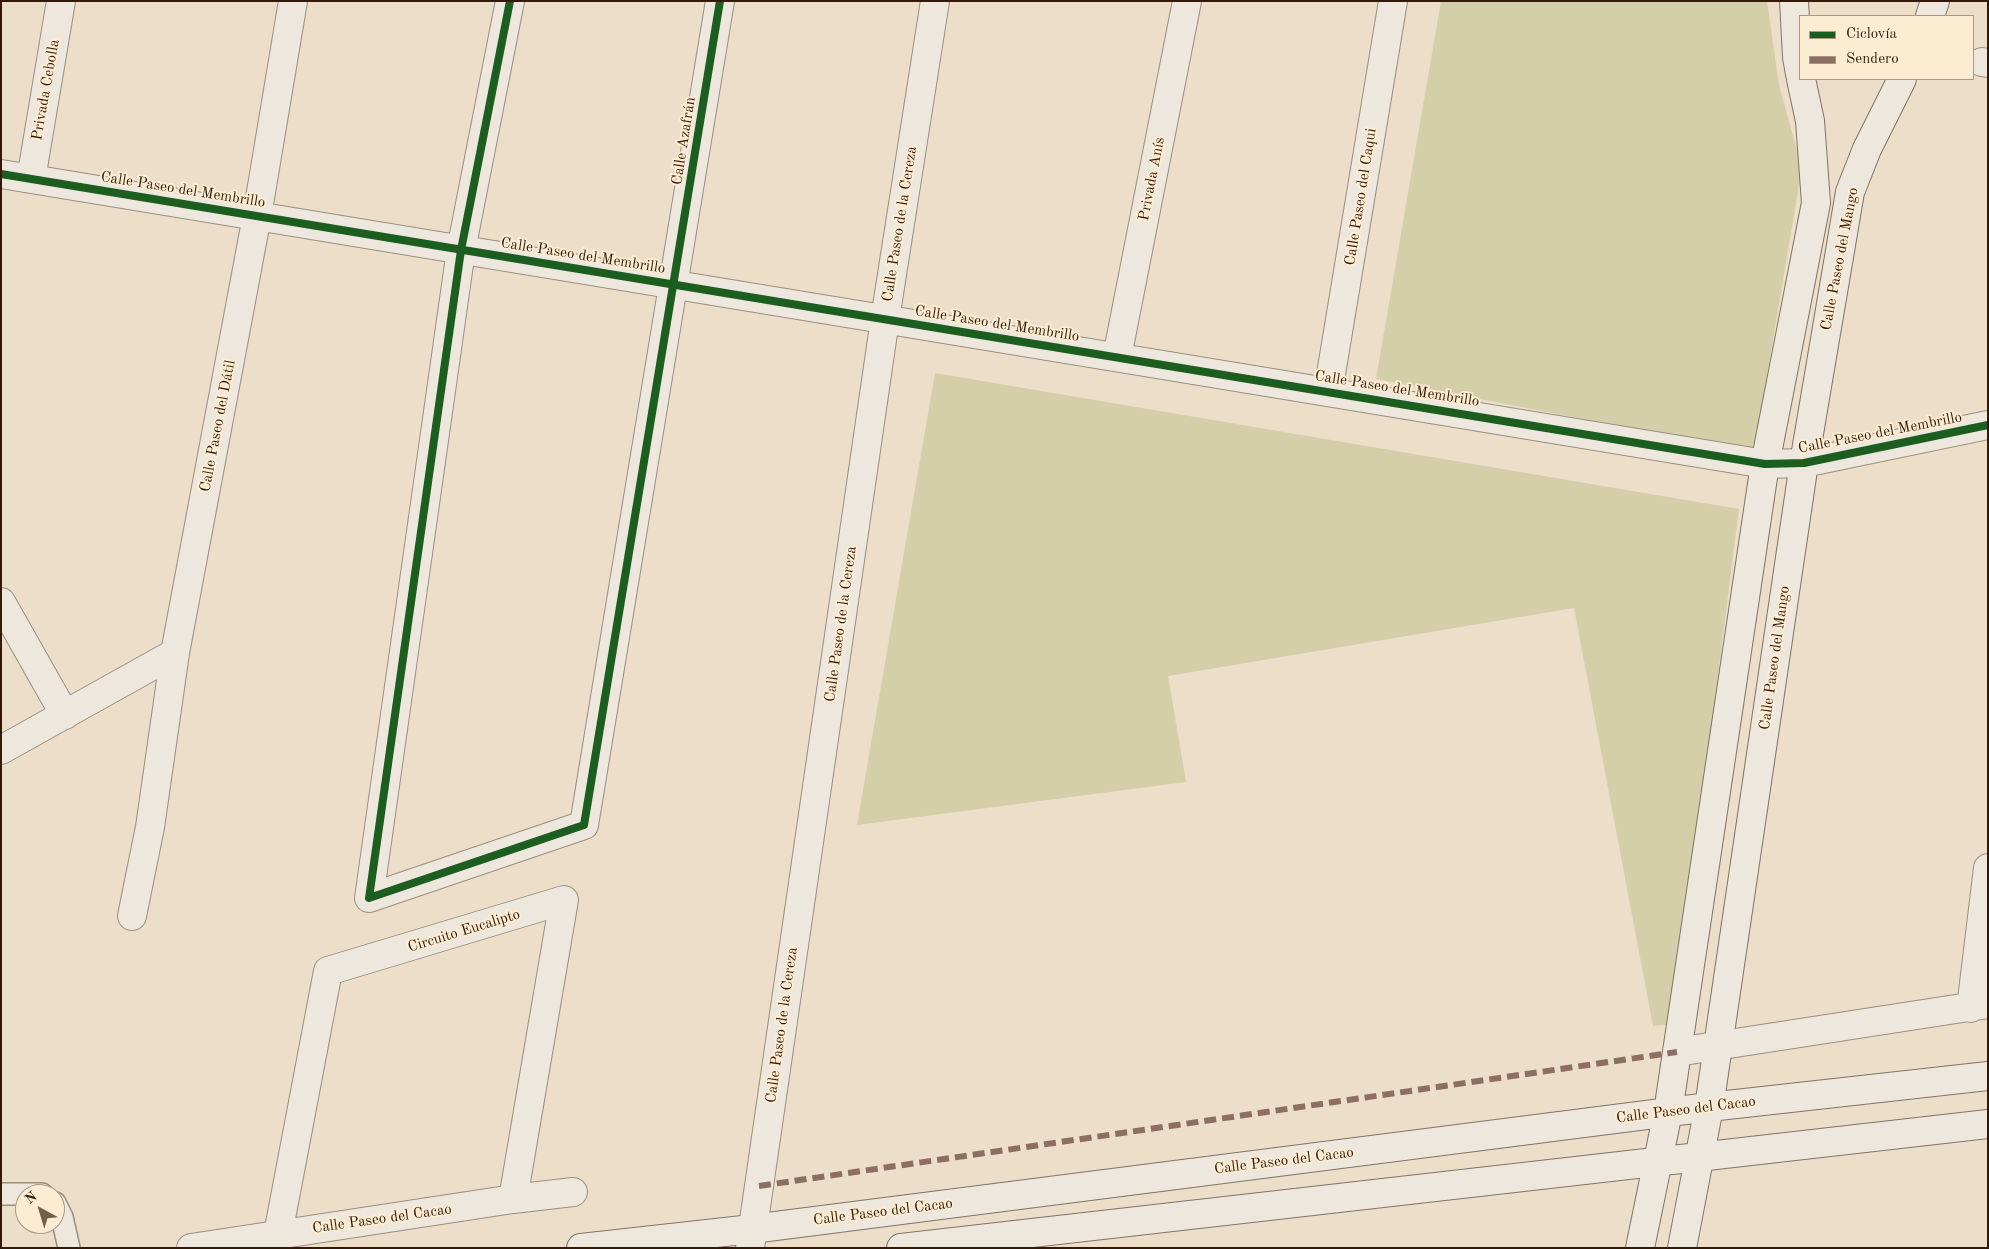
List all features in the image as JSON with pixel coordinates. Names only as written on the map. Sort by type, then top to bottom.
[{"type":"street","name":"Privada Cebolla","points":[[31,179],[61,1]]},
{"type":"street","name":"Calle Paseo del Dátil","points":[[132,916],[150,827],[175,653],[257,216],[293,1]]},
{"type":"street","points":[[461,250],[510,1]]},
{"type":"street","name":"Calle Azafrán","points":[[461,250],[370,898],[584,825],[720,1]]},
{"type":"street","name":"Calle Paseo de la Cereza","points":[[751,1238],[885,319],[935,1]]},
{"type":"street","name":"Privada Anís","points":[[1117,357],[1188,1]]},
{"type":"street","name":"Calle Paseo del Caqui","points":[[1328,392],[1393,1]]},
{"type":"street","points":[[1794,1],[1799,68]]},
{"type":"street","points":[[1930,15],[1935,1]]},
{"type":"street","points":[[1640,1248],[1668,1112],[1765,464],[1816,204],[1810,121],[1801,80]]},
{"type":"street","name":"Calle Paseo del Mango","points":[[1682,1248],[1709,1107],[1804,463],[1850,192],[1867,149],[1902,80]]},
{"type":"street","name":"Calle Paseo del Membrillo","points":[[1,174],[1765,464],[1804,463],[1988,425]]},
{"type":"street","points":[[1,602],[65,714]]},
{"type":"street","points":[[1,750],[175,653]]},
{"type":"street","points":[[1677,1052],[1979,1006],[1988,868]]},
{"type":"street","name":"Circuito Eucalipto","points":[[278,1234],[328,972],[564,900],[513,1199]]},
{"type":"street","name":"Calle Paseo del Cacao","points":[[581,1248],[751,1238],[1668,1112],[1988,1076]]},
{"type":"street","points":[[901,1248],[1988,1124]]},
{"type":"street","name":"Calle Paseo del Cacao","points":[[191,1248],[513,1199],[573,1192]]},
{"type":"lane","points":[[1,1194],[15,1194]]},
{"type":"lane","points":[[65,1230],[69,1248]]},
{"type":"shaded area","points":[[1441,1],[1767,1],[1779,85],[1802,168],[1754,452],[1376,379]]},
{"type":"shaded area","points":[[935,373],[1739,509],[1674,1024],[1653,1026],[1574,608],[1168,676],[1186,782],[857,825]]},
{"type":"marked path","points":[[759,1186],[1677,1052]]},
{"type":"cycle path","points":[[510,1],[461,250],[369,898],[584,825],[720,1]]},
{"type":"cycle path","points":[[1,174],[1765,464],[1804,463],[1988,425]]}]
